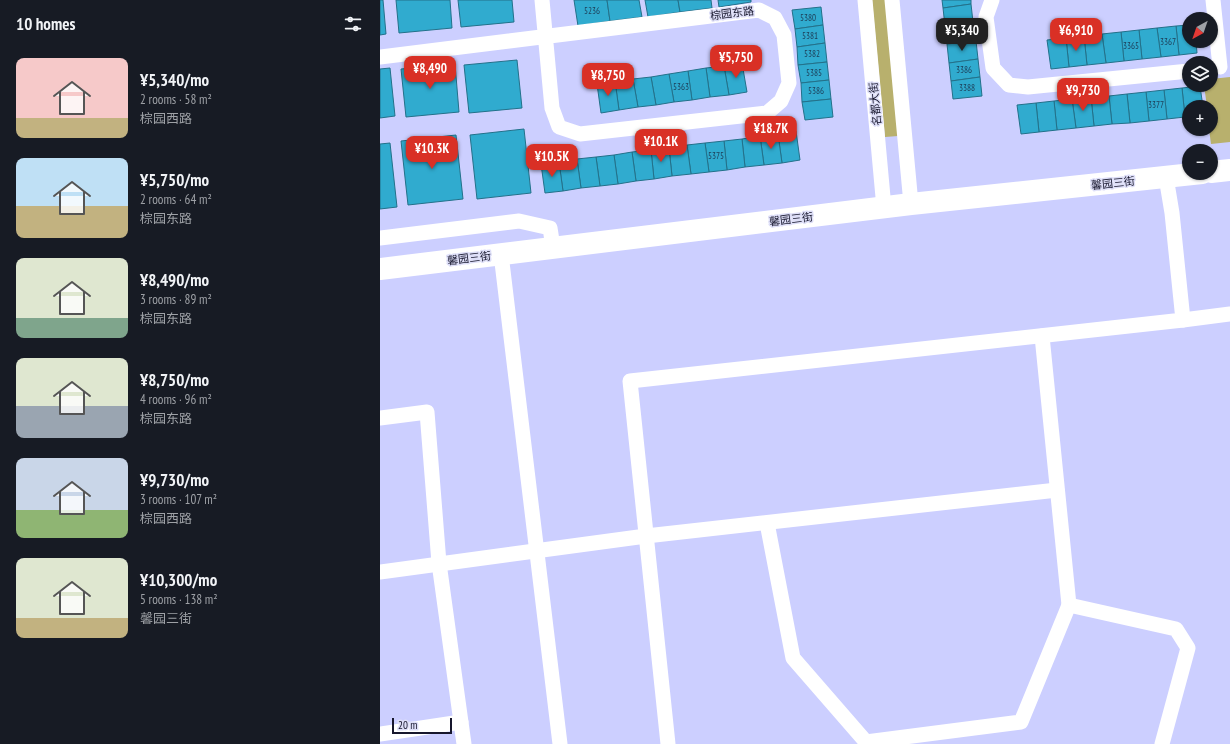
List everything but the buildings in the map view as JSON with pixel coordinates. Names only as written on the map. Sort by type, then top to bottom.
[{"type":"street","name":"棕园东路","points":[[380,57],[545,37],[759,10],[775,18],[784,35],[789,83],[781,101],[767,113],[580,134],[559,127],[552,108],[545,37],[542,0]]},
{"type":"street","name":"名都大街","points":[[865,0],[884,208]]},
{"type":"street","points":[[892,0],[911,204]]},
{"type":"street","points":[[992,0],[986,17],[993,68],[1009,85],[1028,87],[1182,72]]},
{"type":"street","points":[[1213,0],[1220,67]]},
{"type":"street","points":[[1218,171],[1230,170]]},
{"type":"street","name":"馨园三街","points":[[380,269],[911,204],[1182,175]]},
{"type":"street","points":[[1166,177],[1172,213],[1183,320]]},
{"type":"street","points":[[380,238],[519,221],[550,228],[553,247]]},
{"type":"street","points":[[501,254],[560,744]]},
{"type":"street","points":[[668,744],[630,381],[1230,314]]},
{"type":"street","points":[[768,522],[793,658],[866,742],[906,741],[1021,722],[1069,605],[1042,336]]},
{"type":"street","points":[[380,418],[427,412],[439,563],[464,744]]},
{"type":"street","points":[[380,572],[646,536],[1057,490]]},
{"type":"street","points":[[1069,605],[1176,629],[1188,648],[1162,744]]},
{"type":"street","points":[[380,734],[461,722]]},
{"type":"shaded area","points":[[872,0],[886,0],[898,136],[885,137]]},
{"type":"shaded area","points":[[1230,77],[1230,142],[1211,144],[1210,136],[1218,136],[1218,100],[1206,100],[1205,92],[1218,92],[1218,78]]}]
